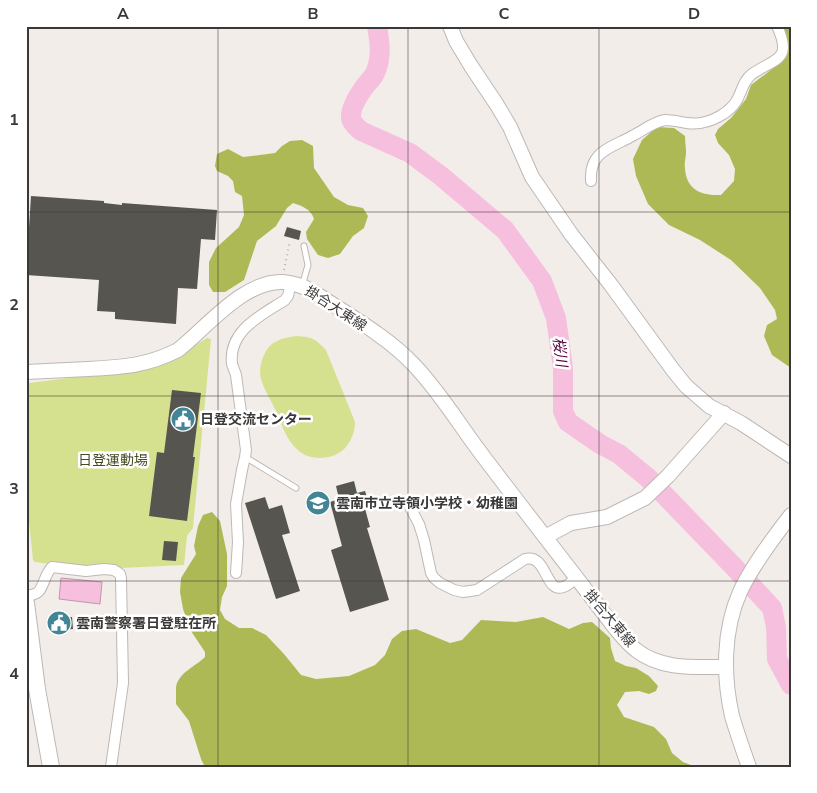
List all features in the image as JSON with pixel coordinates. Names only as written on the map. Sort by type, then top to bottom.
[{"type":"main road","points":[[450,26],[456,41],[510,127],[532,177],[571,234],[686,386],[709,406],[741,423],[791,456]]},
{"type":"main road","name":"掛合大東線","points":[[26,372],[127,366],[146,363],[178,350],[235,300],[246,293],[260,286],[292,280],[372,331],[413,364],[576,578],[615,628],[636,650],[665,664],[680,667],[726,667]]},
{"type":"main road","points":[[545,537],[571,523],[607,516],[645,498],[724,413]]},
{"type":"main road","points":[[749,767],[732,716],[726,667],[729,630],[740,591],[776,534],[791,515]]},
{"type":"main road","points":[[26,603],[37,689],[51,767]]},
{"type":"street","points":[[591,181],[592,163],[603,150],[647,127],[664,120],[698,124],[710,121],[728,110],[737,100],[745,81],[751,74],[773,62],[781,54],[784,44],[777,26]]},
{"type":"street","points":[[236,572],[238,542],[236,504],[246,457],[236,375],[232,364],[235,344],[242,330],[285,300],[288,296],[292,280]]},
{"type":"street","points":[[410,507],[419,524],[434,578],[454,590],[463,592],[476,590],[529,558],[539,563],[556,588],[565,587],[576,578]]},
{"type":"street","points":[[26,596],[37,594],[40,591],[45,575],[52,567],[86,571],[114,570],[120,574],[123,683],[111,767]]},
{"type":"lane","points":[[292,280],[308,265],[304,246]]},
{"type":"lane","points":[[246,457],[296,488]]},
{"type":"path","points":[[290,241],[292,280]]},
{"type":"green space","points":[[782,26],[791,26],[791,368],[772,355],[764,336],[767,325],[777,319],[775,310],[760,288],[731,260],[700,240],[669,225],[648,204],[636,176],[633,159],[642,140],[657,127],[674,128],[685,136],[685,166],[688,182],[702,193],[721,195],[734,181],[735,169],[729,155],[718,143],[715,135],[718,129],[731,118],[746,99],[751,85],[776,66],[784,56]]},
{"type":"green space","points":[[302,140],[313,146],[314,168],[334,197],[348,205],[363,208],[368,216],[364,228],[353,236],[340,254],[328,258],[318,255],[307,239],[306,232],[314,219],[313,216],[306,208],[293,203],[287,208],[276,226],[257,241],[244,280],[225,292],[213,292],[209,285],[209,262],[216,248],[239,227],[244,215],[242,196],[235,192],[233,181],[228,176],[217,171],[215,166],[217,154],[228,149],[243,157],[275,153],[290,141]]},
{"type":"green space","points":[[297,336],[313,339],[326,350],[355,422],[350,441],[336,455],[316,458],[303,454],[290,442],[261,379],[261,364],[265,353],[271,345],[286,338]]},
{"type":"green space","name":"日登運動場","points":[[207,338],[211,339],[193,528],[187,536],[184,565],[82,568],[35,562],[33,560],[26,492],[26,385],[29,383],[139,369],[166,363]]},
{"type":"green space","points":[[212,512],[220,521],[227,554],[227,586],[222,597],[220,610],[225,619],[239,628],[252,628],[266,635],[301,675],[316,679],[349,676],[375,665],[385,655],[392,639],[402,631],[416,629],[450,643],[462,640],[481,620],[516,622],[543,617],[569,629],[583,623],[592,622],[610,638],[615,661],[636,668],[649,676],[658,686],[656,691],[649,694],[639,691],[625,692],[617,705],[624,717],[654,727],[666,739],[672,753],[683,762],[696,767],[205,767],[189,721],[176,704],[176,687],[180,677],[205,657],[205,652],[191,631],[183,609],[180,592],[181,578],[196,554],[194,546],[198,526],[203,515]]},
{"type":"shaded area","points":[[61,578],[102,582],[100,604],[59,599]]},
{"type":"building","points":[[31,196],[104,201],[104,203],[122,205],[122,203],[217,210],[215,240],[201,239],[197,289],[178,288],[176,324],[115,319],[115,312],[97,311],[99,280],[26,275]]},
{"type":"building","points":[[287,227],[301,231],[299,240],[284,236]]},
{"type":"building","points":[[172,390],[201,393],[187,521],[149,516],[157,452],[164,453]]},
{"type":"building","points":[[354,481],[357,493],[365,491],[369,504],[364,505],[370,527],[367,528],[389,600],[350,612],[331,550],[342,546],[330,502],[339,499],[336,486]]},
{"type":"building","points":[[265,497],[269,509],[282,505],[290,533],[282,535],[300,591],[276,599],[245,503]]},
{"type":"building","points":[[164,541],[178,542],[176,561],[162,560]]},
{"type":"building","points":[[72,617],[73,629],[49,631],[48,619]]},
{"type":"waterway","name":"桜川","points":[[377,26],[380,44],[379,62],[374,75],[354,105],[351,114],[352,122],[361,131],[410,153],[441,176],[505,230],[542,281],[556,318],[563,368],[563,411],[568,422],[600,444],[619,454],[648,478],[772,608],[776,627],[777,659],[791,685]]},
{"type":"place","name":"日登交流センター","points":[[183,419]]},
{"type":"place","name":"雲南市立寺領小学校・幼稚園","points":[[318,503]]},
{"type":"place","name":"雲南警察署日登駐在所","points":[[59,623]]}]
